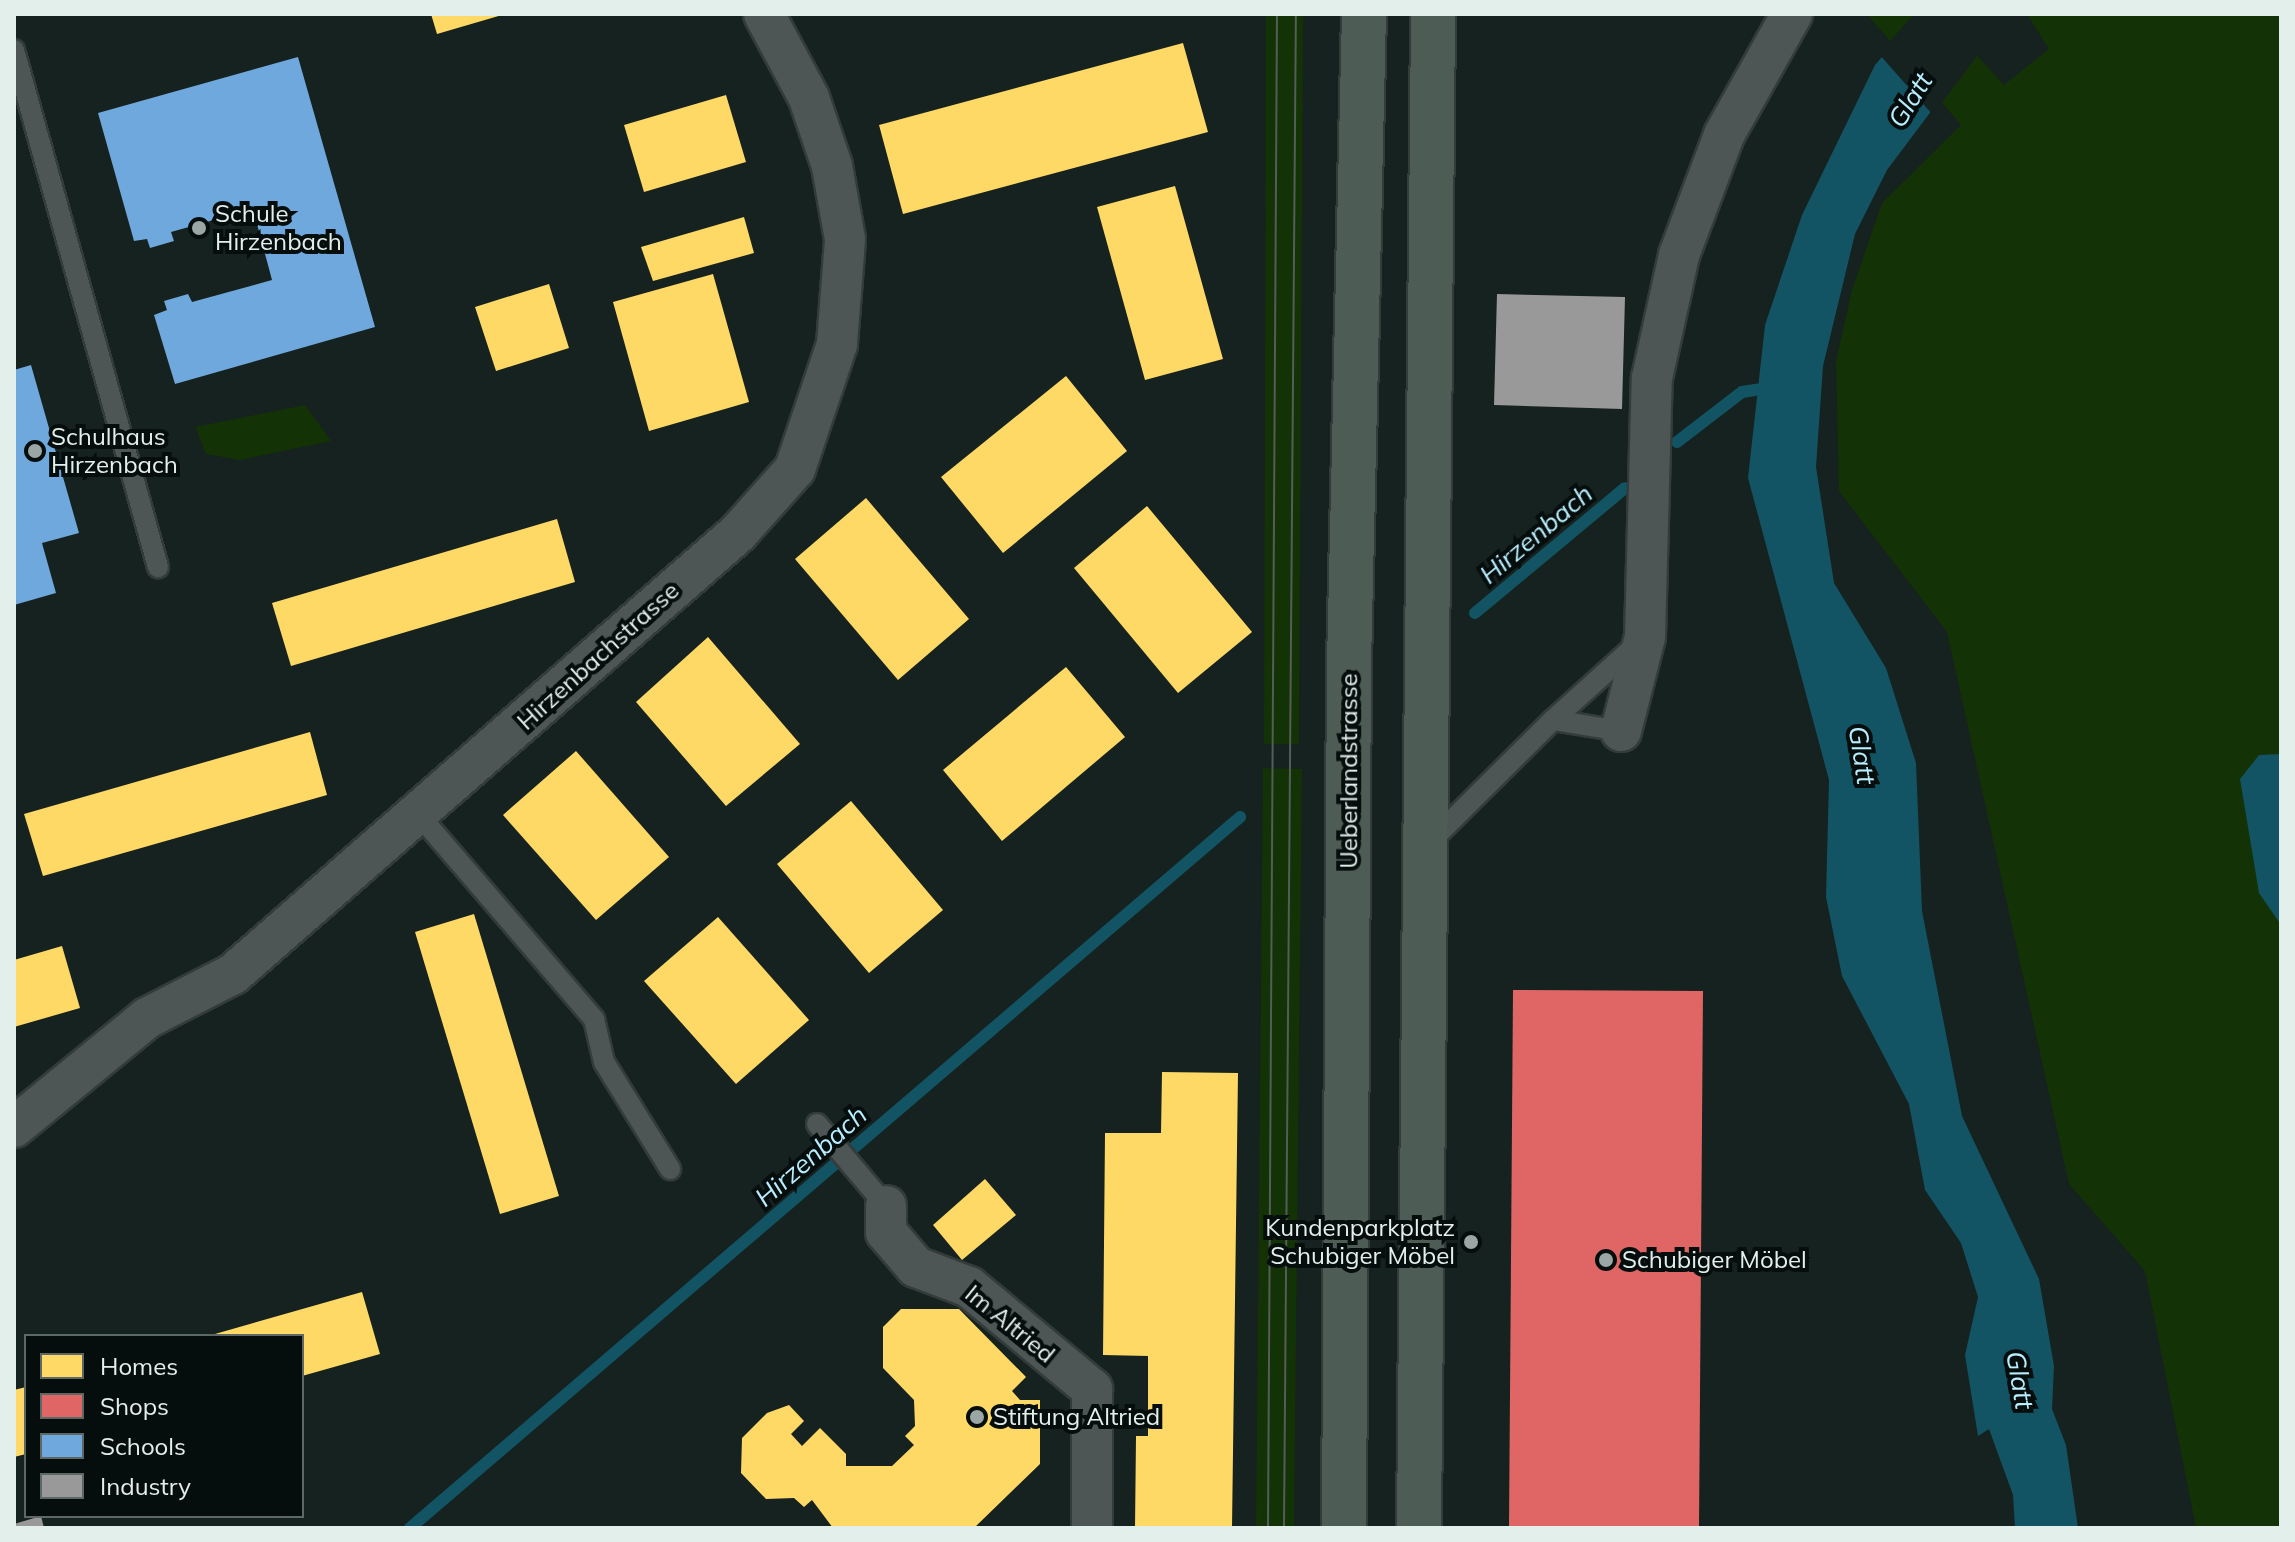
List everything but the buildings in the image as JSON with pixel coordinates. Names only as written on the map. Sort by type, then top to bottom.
[{"type":"main road","name":"Ueberlandstrasse","points":[[1344,1528],[1349,664],[1364,14]]},
{"type":"main road","points":[[1419,1528],[1433,14]]},
{"type":"street","name":"Hirzenbachstrasse","points":[[14,1127],[147,1018],[233,974],[419,815],[738,533],[809,445],[837,344],[845,239],[832,166],[809,98],[764,14]]},
{"type":"street","points":[[1621,731],[1645,637],[1652,378],[1679,255],[1724,135],[1792,14]]},
{"type":"street","name":"Im Altried","points":[[886,1206],[886,1232],[916,1267],[969,1287],[1092,1389],[1092,1528]]},
{"type":"lane","points":[[14,50],[158,567]]},
{"type":"lane","points":[[1423,848],[1553,720],[1645,637]]},
{"type":"lane","points":[[1553,720],[1621,731]]},
{"type":"lane","points":[[419,815],[594,1019],[604,1062],[670,1169]]},
{"type":"lane","name":"Im Altried","points":[[817,1124],[886,1206]]},
{"type":"green space","points":[[1266,14],[1303,14],[1299,744],[1264,744]]},
{"type":"green space","points":[[1867,14],[1939,14],[2004,85],[2049,49],[2027,14],[2281,14],[2281,1528],[2196,1528],[2145,1271],[2069,1184],[1947,632],[1839,491],[1836,361],[1852,290],[1882,203],[1961,125]]},
{"type":"green space","points":[[305,405],[331,441],[240,460],[206,454],[195,427]]},
{"type":"green space","points":[[1263,768],[1302,769],[1294,1528],[1256,1528]]},
{"type":"water","name":"Glatt","points":[[1919,14],[2004,14],[1887,170],[1855,234],[1823,366],[1816,467],[1834,583],[1886,668],[1916,763],[1922,911],[1962,1116],[2039,1279],[2054,1366],[2052,1409],[2066,1445],[2078,1528],[2015,1528],[2013,1495],[1989,1429],[1978,1436],[1965,1355],[1978,1297],[1961,1243],[1925,1190],[1909,1104],[1842,976],[1826,897],[1829,780],[1748,478],[1765,325],[1802,215],[1875,65]]},
{"type":"water","points":[[2281,754],[2281,925],[2259,893],[2240,779],[2259,755]]},
{"type":"pier","points":[[1914,14],[2008,14],[1933,115],[1879,54]]},
{"type":"waterway","name":"Hirzenbach","points":[[1677,442],[1742,392],[1772,387]]},
{"type":"waterway","name":"Hirzenbach","points":[[1475,613],[1625,488]]},
{"type":"waterway","name":"Hirzenbach","points":[[410,1528],[1240,817]]},
{"type":"tram line","points":[[1268,1528],[1277,14]]},
{"type":"tram line","points":[[1284,1528],[1296,14]]},
{"type":"place","name":"Schule Hirzenbach","points":[[199,228]]},
{"type":"place","name":"Schulhaus Hirzenbach","points":[[35,451]]},
{"type":"place","name":"Kundenparkplatz Schubiger Möbel","points":[[1471,1242]]},
{"type":"place","name":"Schubiger Möbel","points":[[1606,1260]]},
{"type":"place","name":"Stiftung Altried","points":[[977,1417]]}]
